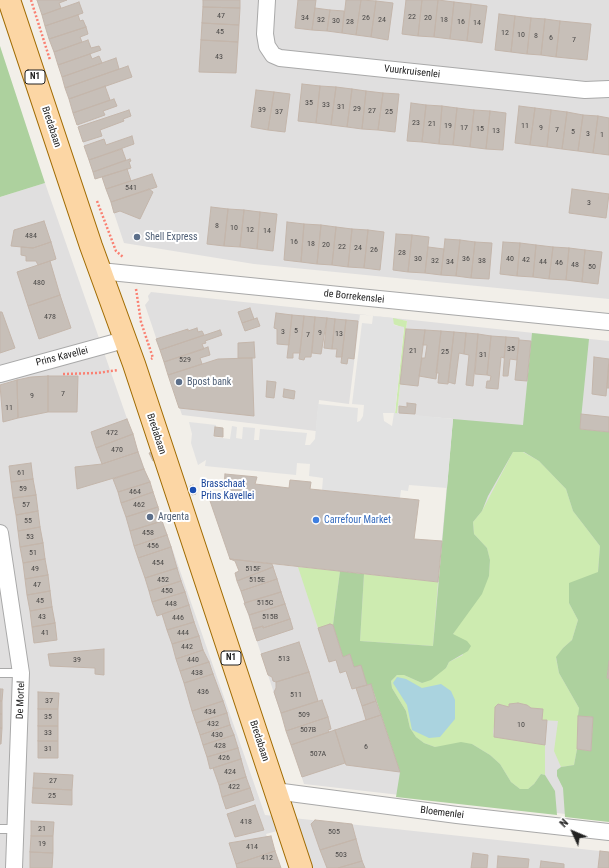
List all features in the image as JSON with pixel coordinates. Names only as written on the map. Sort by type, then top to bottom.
[{"type":"main road","name":"Bredabaan","points":[[9,0],[100,271],[134,364],[301,868]]},
{"type":"street","name":"Vuurkruisenlei","points":[[267,0],[265,34],[267,46],[280,58],[585,90],[609,88]]},
{"type":"street","name":"de Borrekenslei","points":[[100,271],[609,322]]},
{"type":"street","name":"Prins Kavellei","points":[[0,374],[124,340]]},
{"type":"street","name":"De Mortel","points":[[0,533],[22,673],[8,829],[14,868]]},
{"type":"street","name":"Bloemenlei","points":[[275,790],[457,815],[609,832]]},
{"type":"lane","points":[[0,673],[22,673]]},
{"type":"path","points":[[116,252],[125,259]]},
{"type":"path","points":[[136,289],[141,322],[153,358]]},
{"type":"shaded area","points":[[37,0],[609,0],[609,299],[254,264],[124,243],[102,177],[95,179]]},
{"type":"shaded area","points":[[45,183],[265,815],[609,852],[609,868],[303,868],[288,828],[266,834],[278,868],[0,868],[0,197]]},
{"type":"shaded area","points":[[151,292],[360,314],[349,404],[319,400],[316,431],[182,415],[145,305],[149,300],[148,296]]},
{"type":"shaded area","points":[[371,316],[609,341],[609,819],[304,784],[237,581],[235,573],[239,571],[235,561],[230,559],[208,495],[232,497],[252,562],[438,582],[453,419],[397,414],[407,321]]},
{"type":"shaded area","points":[[373,316],[393,318],[394,325],[404,327],[395,413],[453,419],[447,488],[409,485],[408,491],[401,490],[400,498],[322,490],[323,478],[309,476],[310,464],[297,463],[296,475],[205,466],[206,460],[198,465],[191,443],[192,434],[189,422],[216,425],[214,437],[230,439],[232,426],[237,427],[236,438],[242,439],[243,427],[255,428],[254,440],[259,440],[260,429],[307,433],[305,445],[310,445],[315,439],[318,404],[358,408],[357,422],[360,421],[363,416],[364,405],[352,404],[362,323],[372,324]],"holes":[[[383,413],[394,413],[392,426],[384,421]]]},
{"type":"green space","points":[[0,46],[45,183],[0,197]]},
{"type":"green space","points":[[393,318],[407,321],[397,414],[395,414],[404,328],[393,324]]},
{"type":"green space","points":[[532,333],[589,339],[580,429],[609,432],[609,661],[607,678],[609,679],[609,822],[565,817],[563,788],[557,776],[557,770],[561,767],[574,765],[577,749],[591,751],[593,717],[578,716],[579,708],[559,673],[556,657],[572,640],[578,620],[569,603],[569,583],[598,572],[600,546],[573,511],[566,489],[539,461],[524,452],[513,452],[488,496],[482,511],[473,522],[474,534],[487,548],[490,560],[489,576],[482,594],[453,634],[467,641],[471,646],[468,651],[449,662],[446,668],[431,680],[422,683],[404,675],[397,675],[391,681],[392,688],[406,711],[410,728],[416,737],[424,743],[435,747],[461,742],[472,744],[490,755],[500,764],[511,782],[520,789],[528,789],[534,784],[541,774],[545,775],[555,791],[557,815],[396,797],[400,772],[371,684],[367,685],[354,667],[350,654],[343,657],[333,625],[340,571],[364,574],[360,641],[433,646],[453,419],[523,425]]},
{"type":"green space","points":[[513,452],[523,452],[539,461],[566,489],[573,511],[600,546],[598,572],[569,603],[578,620],[572,640],[563,648],[556,658],[559,673],[579,708],[577,749],[574,765],[561,767],[554,751],[558,721],[542,720],[543,709],[531,708],[527,705],[518,703],[510,704],[509,707],[498,704],[493,732],[494,737],[545,745],[545,775],[541,774],[534,784],[528,789],[520,789],[511,782],[500,764],[490,755],[472,744],[435,747],[424,743],[416,737],[410,728],[406,711],[392,688],[391,681],[397,675],[404,675],[422,683],[446,668],[449,662],[463,655],[453,634],[489,576],[490,560],[487,548],[474,534],[473,522],[482,511]]},
{"type":"green space","points":[[298,567],[340,571],[333,625],[318,628]]},
{"type":"green space","points":[[364,574],[438,582],[433,646],[360,641]]},
{"type":"water","points":[[397,677],[406,679],[422,688],[441,684],[451,691],[455,700],[455,719],[440,737],[429,738],[412,730],[407,705],[393,683]]},
{"type":"building","points":[[37,0],[67,0],[59,3],[61,8],[42,15]]},
{"type":"building","points":[[203,0],[240,0],[240,8],[203,7]]},
{"type":"building","points":[[298,0],[316,0],[312,30],[295,28]]},
{"type":"building","points":[[346,0],[361,0],[356,35],[342,33]]},
{"type":"building","points":[[361,0],[376,1],[371,37],[356,35]]},
{"type":"building","points":[[406,0],[422,0],[418,36],[402,34]]},
{"type":"building","points":[[422,0],[438,0],[434,37],[418,36]]},
{"type":"building","points":[[438,0],[454,2],[450,39],[434,37]]},
{"type":"building","points":[[376,1],[393,3],[388,40],[371,37]]},
{"type":"building","points":[[79,2],[83,13],[45,26],[42,15]]},
{"type":"building","points":[[454,2],[471,4],[467,41],[450,39]]},
{"type":"building","points":[[471,4],[487,6],[482,43],[467,41]]},
{"type":"building","points":[[203,7],[240,8],[239,25],[202,23]]},
{"type":"building","points":[[315,8],[330,10],[327,31],[312,30]]},
{"type":"building","points":[[330,10],[344,11],[342,33],[327,31]]},
{"type":"building","points":[[499,14],[515,16],[511,52],[495,50]]},
{"type":"building","points":[[78,15],[80,21],[83,20],[86,27],[49,39],[45,26]]},
{"type":"building","points":[[515,16],[531,18],[527,54],[511,52]]},
{"type":"building","points":[[531,18],[545,19],[541,55],[527,54]]},
{"type":"building","points":[[545,19],[560,21],[556,57],[541,55]]},
{"type":"building","points":[[560,21],[591,24],[587,60],[556,57]]},
{"type":"building","points":[[202,23],[239,25],[238,42],[201,40]]},
{"type":"building","points":[[86,27],[88,34],[80,37],[82,42],[54,52],[49,39]]},
{"type":"building","points":[[88,40],[91,48],[99,46],[101,50],[58,65],[54,52]]},
{"type":"building","points":[[201,40],[238,42],[236,73],[199,72]]},
{"type":"building","points":[[90,54],[92,59],[99,56],[102,63],[62,77],[58,65]]},
{"type":"building","points":[[116,58],[119,69],[65,88],[62,77]]},
{"type":"building","points":[[128,66],[132,77],[69,99],[65,88]]},
{"type":"building","points":[[302,84],[320,86],[316,123],[298,121]]},
{"type":"building","points":[[105,86],[110,100],[73,113],[69,99]]},
{"type":"building","points":[[320,86],[336,87],[331,125],[316,123]]},
{"type":"building","points":[[336,87],[352,89],[347,127],[331,125]]},
{"type":"building","points":[[352,89],[366,91],[362,129],[347,127]]},
{"type":"building","points":[[256,90],[274,92],[268,130],[251,127]]},
{"type":"building","points":[[366,91],[383,93],[378,130],[362,129]]},
{"type":"building","points":[[274,92],[290,94],[285,132],[268,130]]},
{"type":"building","points":[[383,93],[399,94],[395,132],[378,130]]},
{"type":"building","points":[[114,99],[117,106],[103,111],[105,115],[77,125],[73,113]]},
{"type":"building","points":[[411,103],[426,105],[422,142],[407,141]]},
{"type":"building","points":[[426,105],[442,106],[439,144],[422,142]]},
{"type":"building","points":[[442,106],[457,108],[453,145],[439,144]]},
{"type":"building","points":[[519,106],[535,108],[530,145],[515,143]]},
{"type":"building","points":[[457,108],[474,110],[470,147],[453,145]]},
{"type":"building","points":[[535,108],[551,110],[547,147],[530,145]]},
{"type":"building","points":[[129,110],[131,116],[123,119],[124,121],[100,130],[102,136],[83,142],[78,127]]},
{"type":"building","points":[[474,110],[490,111],[486,149],[470,147]]},
{"type":"building","points":[[551,110],[567,112],[562,149],[547,147]]},
{"type":"building","points":[[490,111],[506,113],[503,150],[486,149]]},
{"type":"building","points":[[567,112],[583,115],[578,151],[562,149]]},
{"type":"building","points":[[583,115],[598,116],[593,153],[578,151]]},
{"type":"building","points":[[598,116],[609,118],[609,155],[593,153]]},
{"type":"building","points":[[132,136],[134,144],[89,160],[84,146],[104,139],[106,145]]},
{"type":"building","points":[[122,149],[126,160],[93,172],[89,160]]},
{"type":"building","points":[[130,159],[131,161],[129,162],[131,168],[95,179],[93,172]]},
{"type":"building","points":[[127,169],[131,181],[106,189],[102,177]]},
{"type":"building","points":[[152,174],[157,187],[111,202],[106,189]]},
{"type":"building","points":[[149,189],[153,192],[140,219],[120,211],[114,213],[111,202]]},
{"type":"building","points":[[572,189],[609,194],[606,218],[569,213]]},
{"type":"building","points":[[211,207],[228,209],[224,246],[207,244]]},
{"type":"building","points":[[228,209],[244,210],[240,247],[224,246]]},
{"type":"building","points":[[244,210],[260,212],[257,249],[240,247]]},
{"type":"building","points":[[260,212],[277,214],[273,251],[257,249]]},
{"type":"building","points":[[44,221],[51,242],[33,248],[11,246],[14,230]]},
{"type":"building","points":[[287,222],[304,224],[301,262],[284,260]]},
{"type":"building","points":[[304,224],[321,225],[317,264],[301,262]]},
{"type":"building","points":[[321,225],[336,227],[332,265],[317,264]]},
{"type":"building","points":[[336,227],[352,229],[348,267],[332,265]]},
{"type":"building","points":[[352,229],[368,230],[364,268],[348,267]]},
{"type":"building","points":[[368,230],[384,232],[380,270],[364,268]]},
{"type":"building","points":[[396,234],[412,235],[408,272],[393,270]]},
{"type":"building","points":[[412,235],[429,237],[425,273],[408,272]]},
{"type":"building","points":[[445,239],[460,240],[456,276],[441,275]]},
{"type":"building","points":[[460,240],[475,242],[471,278],[456,276]]},
{"type":"building","points":[[51,242],[56,259],[38,265],[36,261],[26,261],[26,256],[21,255],[21,247],[33,248]]},
{"type":"building","points":[[475,242],[492,243],[489,279],[471,278]]},
{"type":"building","points":[[503,242],[520,243],[517,276],[500,274]]},
{"type":"building","points":[[520,243],[536,245],[533,277],[517,276]]},
{"type":"building","points":[[536,245],[553,247],[549,279],[533,277]]},
{"type":"building","points":[[428,247],[444,249],[441,275],[425,273]]},
{"type":"building","points":[[553,247],[569,248],[566,280],[549,279]]},
{"type":"building","points":[[569,248],[585,250],[582,282],[566,280]]},
{"type":"building","points":[[585,250],[602,252],[598,284],[582,282]]},
{"type":"building","points":[[50,261],[60,295],[28,306],[17,272]]},
{"type":"building","points":[[60,295],[71,328],[39,339],[28,306]]},
{"type":"building","points":[[250,308],[254,319],[242,323],[238,312]]},
{"type":"building","points":[[0,312],[2,312],[15,348],[0,353]]},
{"type":"building","points":[[276,313],[292,315],[289,345],[277,344],[277,329],[274,328]]},
{"type":"building","points":[[292,315],[304,316],[300,353],[293,353],[293,358],[287,358]]},
{"type":"building","points":[[304,316],[315,317],[311,357],[305,357],[304,360],[299,359]]},
{"type":"building","points":[[315,317],[327,318],[321,354],[312,353]]},
{"type":"building","points":[[257,318],[260,326],[245,331],[242,323]]},
{"type":"building","points":[[327,318],[335,319],[332,349],[324,348]]},
{"type":"building","points":[[335,319],[346,320],[342,357],[336,357],[337,349],[332,349]]},
{"type":"building","points":[[346,320],[358,321],[354,359],[348,358],[347,364],[341,363]]},
{"type":"building","points":[[197,328],[198,332],[202,331],[204,335],[160,350],[156,339],[188,329],[188,331]]},
{"type":"building","points":[[406,329],[425,330],[418,386],[400,384]]},
{"type":"building","points":[[220,330],[222,335],[205,341],[206,343],[202,344],[204,349],[164,362],[160,350]]},
{"type":"building","points":[[425,330],[441,331],[436,379],[419,376],[422,358],[425,358],[427,345],[423,345]]},
{"type":"building","points":[[441,331],[454,332],[448,384],[438,383],[439,373],[436,373]]},
{"type":"building","points":[[454,332],[466,333],[464,354],[459,353],[455,384],[448,382]]},
{"type":"building","points":[[466,333],[478,334],[473,386],[466,385],[469,355],[464,354]]},
{"type":"building","points":[[478,334],[491,336],[487,375],[475,374]]},
{"type":"building","points":[[491,336],[506,337],[504,358],[501,357],[498,389],[486,388],[487,381],[490,381],[491,376],[487,375]]},
{"type":"building","points":[[506,337],[519,338],[517,360],[510,359],[508,376],[503,376]]},
{"type":"building","points":[[519,340],[531,341],[527,381],[515,380]]},
{"type":"building","points":[[254,342],[255,358],[238,358],[238,343]]},
{"type":"building","points":[[208,347],[210,355],[200,358],[202,364],[168,375],[164,362]]},
{"type":"building","points":[[594,357],[609,359],[606,396],[592,394]]},
{"type":"building","points":[[252,358],[254,416],[179,408],[168,375],[218,359]]},
{"type":"building","points":[[609,365],[609,388],[607,388]]},
{"type":"building","points":[[48,376],[78,376],[77,412],[48,412]]},
{"type":"building","points":[[48,376],[48,412],[18,418],[17,380]]},
{"type":"building","points":[[17,380],[18,418],[3,422],[0,385]]},
{"type":"building","points":[[267,381],[276,382],[274,398],[266,397]]},
{"type":"building","points":[[284,389],[295,391],[294,399],[283,397]]},
{"type":"building","points":[[407,403],[416,404],[415,414],[399,413],[399,406],[407,407]]},
{"type":"building","points":[[581,414],[609,417],[609,432],[580,429]]},
{"type":"building","points":[[127,419],[133,434],[96,448],[91,432]]},
{"type":"building","points":[[215,427],[223,428],[223,437],[214,436]]},
{"type":"building","points":[[133,434],[138,452],[102,464],[96,448]]},
{"type":"building","points":[[138,452],[144,469],[77,489],[75,467],[102,464]]},
{"type":"building","points":[[152,452],[156,460],[153,461],[149,453]]},
{"type":"building","points":[[31,463],[33,479],[11,482],[9,466]]},
{"type":"building","points":[[144,469],[150,482],[118,492],[113,479]]},
{"type":"building","name":"Carrefour Market","points":[[225,474],[257,477],[255,484],[289,488],[290,480],[311,482],[310,489],[419,500],[414,539],[442,541],[438,582],[230,559],[208,495],[223,496]]},
{"type":"building","points":[[33,479],[36,495],[13,498],[11,482]]},
{"type":"building","points":[[150,482],[153,492],[121,503],[118,492]]},
{"type":"building","points":[[193,485],[196,494],[192,495],[190,486]]},
{"type":"building","points":[[153,492],[158,507],[126,517],[121,503]]},
{"type":"building","points":[[36,495],[38,511],[16,515],[13,498]]},
{"type":"building","points":[[158,507],[162,521],[130,531],[126,517]]},
{"type":"building","points":[[38,511],[40,527],[18,531],[16,515]]},
{"type":"building","points":[[162,521],[167,535],[134,546],[130,531]]},
{"type":"building","points":[[40,527],[43,543],[20,547],[18,531]]},
{"type":"building","points":[[167,535],[171,547],[138,558],[134,546]]},
{"type":"building","points":[[43,543],[45,559],[23,563],[20,547]]},
{"type":"building","points":[[171,547],[177,568],[145,578],[138,558]]},
{"type":"building","points":[[45,559],[48,575],[25,579],[23,563]]},
{"type":"building","points":[[230,559],[272,564],[273,567],[237,581],[235,573],[239,571],[235,561]]},
{"type":"building","points":[[273,567],[277,579],[241,591],[237,581]]},
{"type":"building","points":[[177,568],[181,581],[149,591],[145,578]]},
{"type":"building","points":[[48,575],[50,591],[27,595],[25,579]]},
{"type":"building","points":[[277,579],[281,592],[245,603],[241,591]]},
{"type":"building","points":[[181,581],[185,592],[152,602],[149,591]]},
{"type":"building","points":[[50,591],[52,607],[30,611],[27,595]]},
{"type":"building","points":[[185,592],[189,605],[157,616],[152,602]]},
{"type":"building","points":[[281,592],[285,604],[249,615],[244,603]]},
{"type":"building","points":[[285,604],[290,619],[263,628],[263,626],[253,629],[249,615]]},
{"type":"building","points":[[189,605],[194,622],[167,630],[162,614]]},
{"type":"building","points":[[52,607],[55,623],[32,627],[30,611]]},
{"type":"building","points":[[290,619],[293,629],[257,641],[253,629],[263,626],[263,628]]},
{"type":"building","points":[[194,622],[199,636],[172,644],[167,630]]},
{"type":"building","points":[[55,623],[57,640],[34,643],[32,627]]},
{"type":"building","points":[[330,624],[333,625],[343,657],[350,654],[354,667],[361,665],[367,685],[352,689],[346,671],[340,673],[336,660],[329,662],[318,628]]},
{"type":"building","points":[[199,636],[203,650],[176,659],[172,644]]},
{"type":"building","points":[[299,642],[309,672],[276,682],[273,681],[272,677],[268,675],[261,654]]},
{"type":"building","points":[[104,649],[104,675],[95,674],[95,668],[50,666],[48,654]]},
{"type":"building","points":[[203,650],[209,662],[180,671],[176,659]]},
{"type":"building","points":[[609,661],[609,679],[607,678]]},
{"type":"building","points":[[209,662],[213,674],[184,683],[180,671]]},
{"type":"building","points":[[309,672],[318,701],[281,713],[274,692],[276,682]]},
{"type":"building","points":[[213,674],[223,701],[192,711],[184,683]]},
{"type":"building","points":[[371,684],[376,701],[362,706],[356,688]]},
{"type":"building","points":[[0,689],[3,689],[2,701],[0,701]]},
{"type":"building","points":[[38,692],[59,693],[58,709],[38,709]]},
{"type":"building","points":[[322,700],[328,717],[286,731],[281,713]]},
{"type":"building","points":[[0,701],[2,701],[2,714],[0,714]]},
{"type":"building","points":[[223,701],[227,713],[196,723],[192,711]]},
{"type":"building","points":[[376,701],[381,715],[366,720],[362,706]]},
{"type":"building","points":[[518,703],[527,705],[531,708],[543,709],[542,720],[547,720],[545,745],[494,737],[495,707],[498,704],[509,707],[509,704]]},
{"type":"building","points":[[38,709],[58,709],[58,726],[38,726]]},
{"type":"building","points":[[227,713],[230,725],[200,735],[196,723]]},
{"type":"building","points":[[0,714],[2,714],[2,728],[0,728]]},
{"type":"building","points":[[381,715],[400,772],[346,765],[335,730]]},
{"type":"building","points":[[578,716],[593,717],[591,751],[577,749]]},
{"type":"building","points":[[328,717],[331,729],[328,730],[329,732],[291,745],[286,731]]},
{"type":"building","points":[[230,725],[234,735],[203,745],[200,735]]},
{"type":"building","points":[[38,726],[58,726],[58,741],[38,741]]},
{"type":"building","points":[[0,728],[2,728],[1,744],[0,744]]},
{"type":"building","points":[[335,730],[345,763],[302,777],[291,745]]},
{"type":"building","points":[[234,735],[238,748],[207,757],[203,745]]},
{"type":"building","points":[[38,741],[58,741],[58,758],[38,758]]},
{"type":"building","points":[[238,748],[241,759],[210,769],[207,757]]},
{"type":"building","points":[[241,759],[246,777],[219,785],[213,768]]},
{"type":"building","points":[[34,773],[73,775],[72,790],[33,788]]},
{"type":"building","points":[[246,777],[250,788],[222,797],[219,785]]},
{"type":"building","points":[[33,788],[72,790],[72,805],[32,803]]},
{"type":"building","points":[[250,788],[254,800],[226,809],[222,797]]},
{"type":"building","points":[[255,805],[264,830],[235,837],[227,814]]},
{"type":"building","points":[[315,820],[352,824],[356,839],[320,850],[311,824]]},
{"type":"building","points":[[31,821],[54,822],[53,836],[31,836]]},
{"type":"building","points":[[31,836],[53,836],[53,853],[30,852]]},
{"type":"building","points":[[271,836],[275,851],[236,864],[229,843]]},
{"type":"building","points":[[356,839],[362,861],[338,868],[327,868],[320,850]]},
{"type":"building","points":[[275,851],[281,868],[237,868],[236,864]]},
{"type":"building","points":[[600,851],[609,852],[609,868],[598,868]]},
{"type":"building","points":[[30,852],[53,853],[52,868],[30,868]]},
{"type":"building","points":[[473,853],[488,855],[487,868],[471,868]]},
{"type":"building","points":[[498,856],[529,859],[528,868],[497,868]]},
{"type":"building","points":[[362,861],[365,868],[338,868]]},
{"type":"building","points":[[541,861],[564,864],[564,868],[540,868]]},
{"type":"place","name":"Shell Express","points":[[137,237]]},
{"type":"place","name":"Bpost bank","points":[[179,382]]},
{"type":"place","name":"Brasschaat Prins Kavellei","points":[[193,490]]},
{"type":"place","name":"Argenta","points":[[150,517]]},
{"type":"place","name":"Carrefour Market","points":[[316,520]]}]
